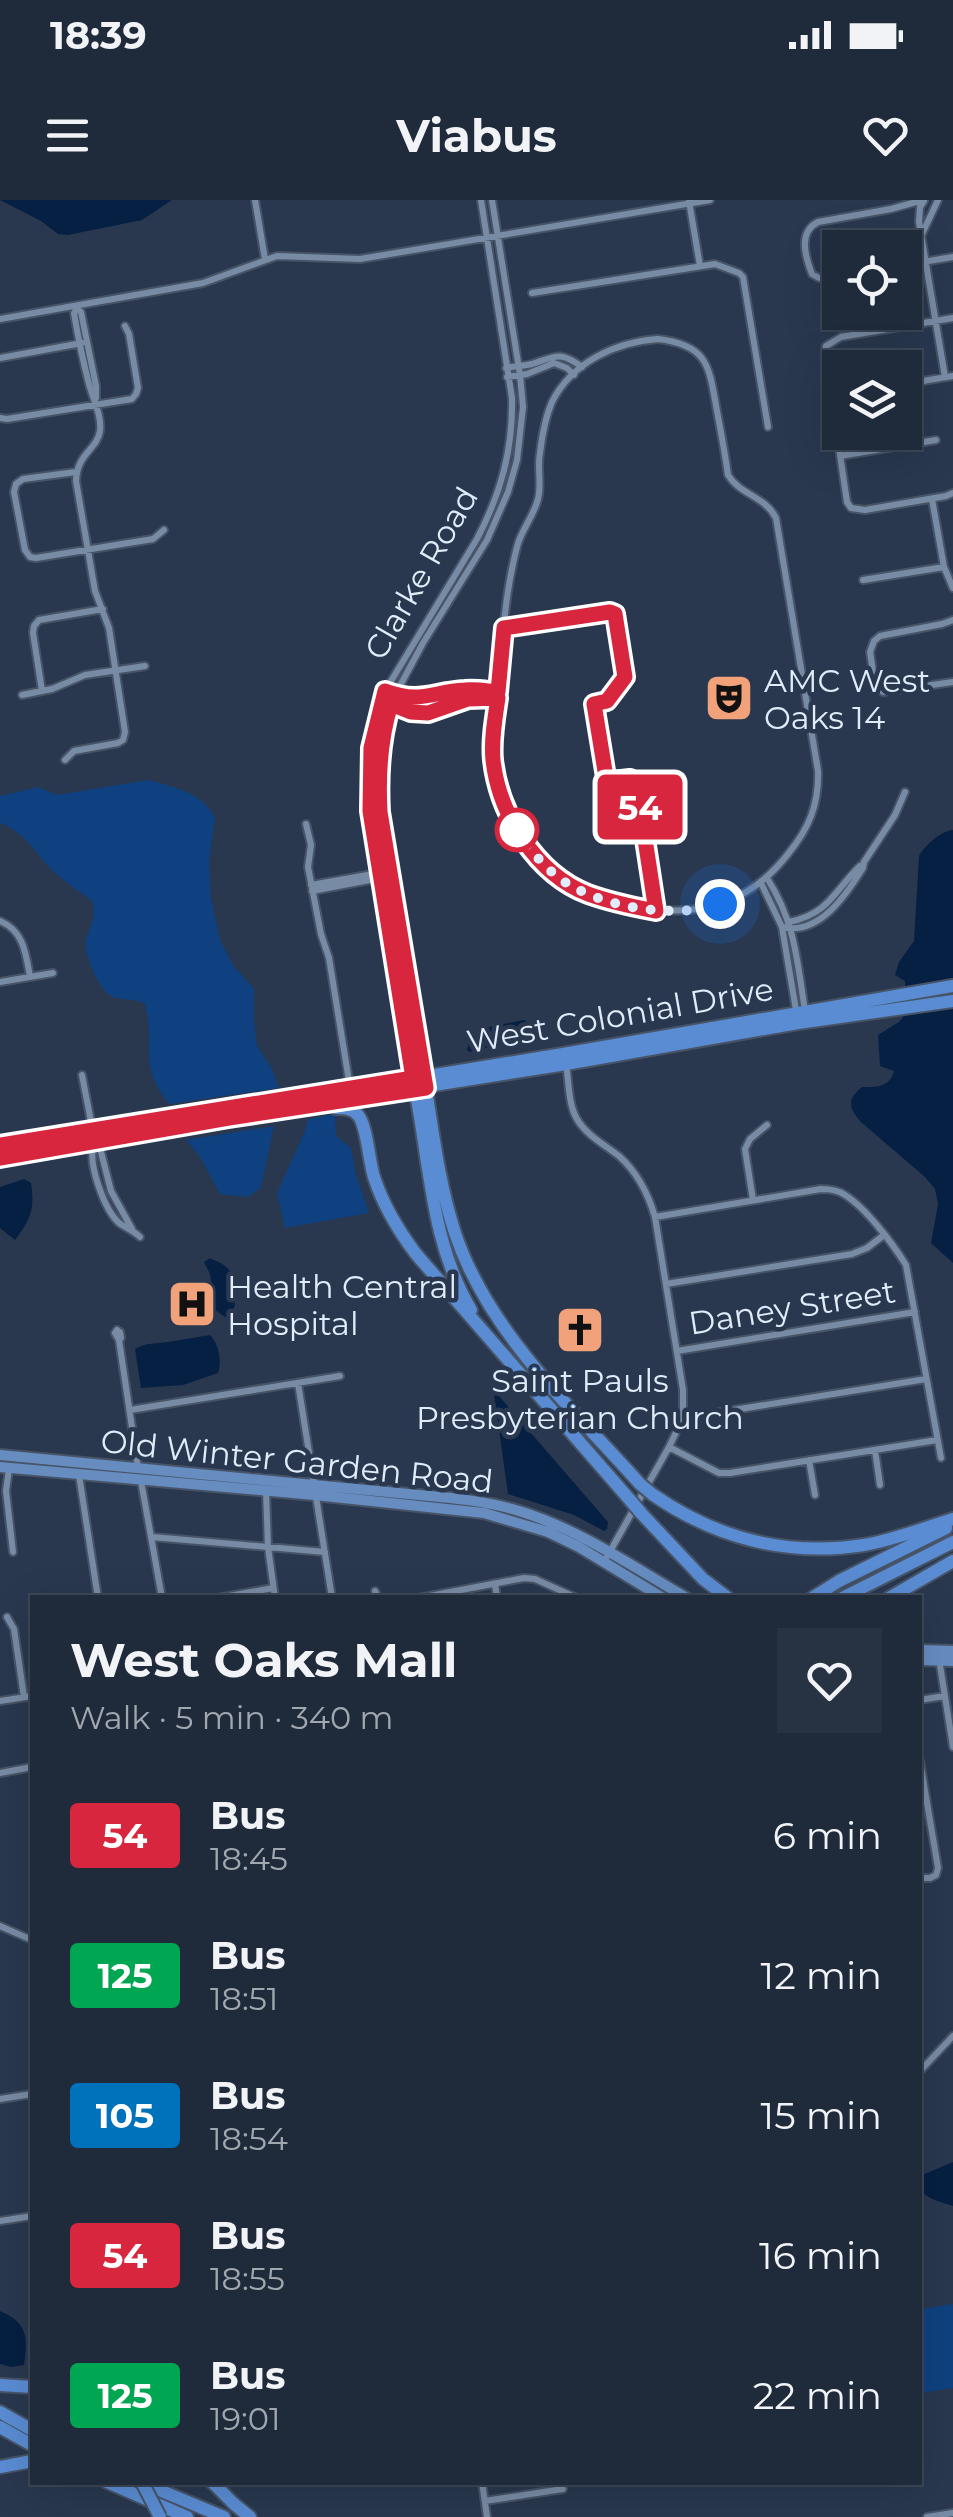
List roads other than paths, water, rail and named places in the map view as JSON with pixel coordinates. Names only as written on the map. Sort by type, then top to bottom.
[{"type":"highway","name":"West Colonial Drive","points":[[0,1146],[298,1108],[419,1082],[802,1017],[953,986]]},
{"type":"highway","name":"West Colonial Drive","points":[[0,1158],[94,1136],[350,1088],[546,1068],[581,1050],[802,1017],[953,1000]]},
{"type":"highway","points":[[419,1082],[444,1250],[458,1286],[486,1333]]},
{"type":"highway","points":[[419,1082],[456,1235],[480,1289],[538,1370],[652,1494],[719,1532],[748,1541],[806,1549],[865,1544],[953,1522]]},
{"type":"highway","points":[[298,1108],[344,1108],[358,1116],[376,1184],[392,1218],[422,1261],[641,1513],[703,1579],[724,1595]]},
{"type":"highway","points":[[817,1595],[953,1522]]},
{"type":"highway","points":[[848,1595],[953,1542]]},
{"type":"highway","points":[[893,1595],[953,1561]]},
{"type":"highway","points":[[0,2384],[30,2387]]},
{"type":"highway","points":[[0,2412],[30,2429]]},
{"type":"highway","points":[[0,2427],[30,2444]]},
{"type":"highway","points":[[3,2466],[30,2461]]},
{"type":"highway","points":[[114,2485],[187,2517]]},
{"type":"highway","points":[[143,2485],[160,2517]]},
{"type":"highway","points":[[148,2485],[224,2517]]},
{"type":"highway","points":[[215,2485],[250,2517]]},
{"type":"main road","name":"Old Winter Garden Road","points":[[0,1456],[139,1474],[520,1512],[550,1522],[659,1595]]},
{"type":"main road","name":"Old Winter Garden Road","points":[[4,1467],[139,1474]]},
{"type":"main road","name":"Old Winter Garden Road","points":[[314,1490],[419,1489],[485,1508]]},
{"type":"main road","name":"Old Winter Garden Road","points":[[606,1558],[681,1595]]},
{"type":"main road","points":[[922,1651],[953,1662]]},
{"type":"main road","points":[[922,1660],[953,1651]]},
{"type":"street","points":[[255,200],[265,260]]},
{"type":"street","name":"Clarke Road","points":[[419,1082],[370,811],[371,748],[386,702],[385,691],[477,539],[499,490],[510,448],[512,398],[480,200]]},
{"type":"street","name":"Clarke Road","points":[[386,702],[395,694],[422,643],[488,540],[517,460],[523,407],[520,375],[492,200]]},
{"type":"street","points":[[0,319],[204,284],[265,260],[293,256],[360,259],[710,200]]},
{"type":"street","points":[[921,230],[918,214],[924,200]]},
{"type":"street","points":[[822,278],[812,274],[805,238],[811,226],[924,200]]},
{"type":"street","points":[[922,381],[949,376],[922,235],[938,200]]},
{"type":"street","points":[[688,201],[700,266]]},
{"type":"street","points":[[922,262],[953,257]]},
{"type":"street","points":[[532,293],[700,266],[721,264],[738,272],[768,428]]},
{"type":"street","points":[[65,760],[74,751],[124,740],[125,732],[109,628],[95,591],[76,481],[79,463],[100,433],[74,313],[77,308]]},
{"type":"street","points":[[826,350],[832,340],[953,318]]},
{"type":"street","points":[[0,418],[7,420],[132,398],[138,388],[124,326]]},
{"type":"street","points":[[640,340],[676,341],[690,347],[709,368],[728,475],[734,485],[768,504],[776,518],[816,748],[815,809],[807,829],[764,881],[705,909],[654,911],[586,893],[540,860],[510,818],[501,795],[493,757],[506,603],[517,545],[538,499],[542,435],[554,398],[582,368],[607,350],[640,340]]},
{"type":"street","points":[[0,358],[83,343]]},
{"type":"street","points":[[506,368],[559,356],[582,368]]},
{"type":"street","points":[[507,378],[554,363],[574,375]]},
{"type":"street","points":[[840,456],[936,440]]},
{"type":"street","points":[[840,450],[851,508],[864,510],[953,493]]},
{"type":"street","points":[[76,472],[16,484],[14,492],[30,556],[153,539],[164,530]]},
{"type":"street","points":[[932,498],[944,567],[953,588]]},
{"type":"street","points":[[863,580],[944,567]]},
{"type":"street","points":[[42,692],[34,626],[40,620],[102,609]]},
{"type":"street","points":[[953,620],[880,636],[870,646],[876,685],[883,692],[953,682]]},
{"type":"street","points":[[22,695],[84,676],[145,666]]},
{"type":"street","points":[[385,691],[416,698],[468,689],[498,695]]},
{"type":"street","points":[[386,702],[411,712],[428,713],[468,699],[498,695]]},
{"type":"street","points":[[787,926],[813,922],[831,910],[856,878],[904,792]]},
{"type":"street","points":[[306,824],[311,844],[308,867],[327,948],[350,1088]]},
{"type":"street","points":[[312,888],[383,874]]},
{"type":"street","points":[[764,881],[779,897],[802,1017]]},
{"type":"street","points":[[0,921],[14,929],[24,944],[30,977]]},
{"type":"street","points":[[0,982],[52,973]]},
{"type":"street","points":[[565,1059],[577,1119],[644,1186],[655,1217],[684,1390],[680,1424],[606,1558]]},
{"type":"street","points":[[82,1075],[94,1136],[93,1167],[102,1196],[118,1222],[140,1237]]},
{"type":"street","points":[[753,1200],[744,1149],[767,1125]]},
{"type":"street","points":[[655,1217],[821,1188],[835,1190],[858,1206],[906,1266],[941,1458]]},
{"type":"street","points":[[666,1284],[852,1254],[884,1236]]},
{"type":"street","name":"Daney Street","points":[[677,1351],[915,1312]]},
{"type":"street","points":[[118,1334],[162,1595]]},
{"type":"street","points":[[130,1410],[340,1376]]},
{"type":"street","points":[[683,1412],[715,1414],[926,1379]]},
{"type":"street","points":[[298,1383],[332,1595]]},
{"type":"street","points":[[669,1446],[719,1473],[937,1440]]},
{"type":"street","points":[[876,1450],[880,1484]]},
{"type":"street","points":[[809,1460],[815,1495]]},
{"type":"street","points":[[4,1467],[13,1552]]},
{"type":"street","points":[[268,1467],[268,1547],[274,1593]]},
{"type":"street","points":[[78,1473],[98,1595]]},
{"type":"street","points":[[485,1508],[486,1490]]},
{"type":"street","points":[[152,1537],[325,1552]]},
{"type":"street","points":[[440,1595],[524,1578],[570,1595]]},
{"type":"street","points":[[495,1584],[497,1595]]},
{"type":"street","points":[[0,1702],[28,1696],[14,1629],[7,1617]]},
{"type":"street","points":[[939,1656],[953,1747]]},
{"type":"street","points":[[922,1700],[944,1696]]},
{"type":"street","points":[[0,1773],[30,1767]]},
{"type":"street","points":[[922,1773],[938,1868],[930,1878],[922,1878]]},
{"type":"street","points":[[922,1819],[930,1819]]},
{"type":"street","points":[[0,1926],[30,1939]]},
{"type":"street","points":[[922,2069],[953,2036]]},
{"type":"street","points":[[0,2099],[30,2094]]},
{"type":"street","points":[[0,2221],[30,2216]]},
{"type":"street","points":[[482,2485],[487,2517]]},
{"type":"street","points":[[484,2501],[563,2489]]},
{"type":"street","points":[[926,2517],[953,2512]]},
{"type":"place","name":"AMC West Oaks 14","points":[[729,698]]},
{"type":"place","name":"Health Central Hospital","points":[[192,1304]]},
{"type":"place","name":"Saint Pauls Presbyterian Church","points":[[580,1330]]}]
